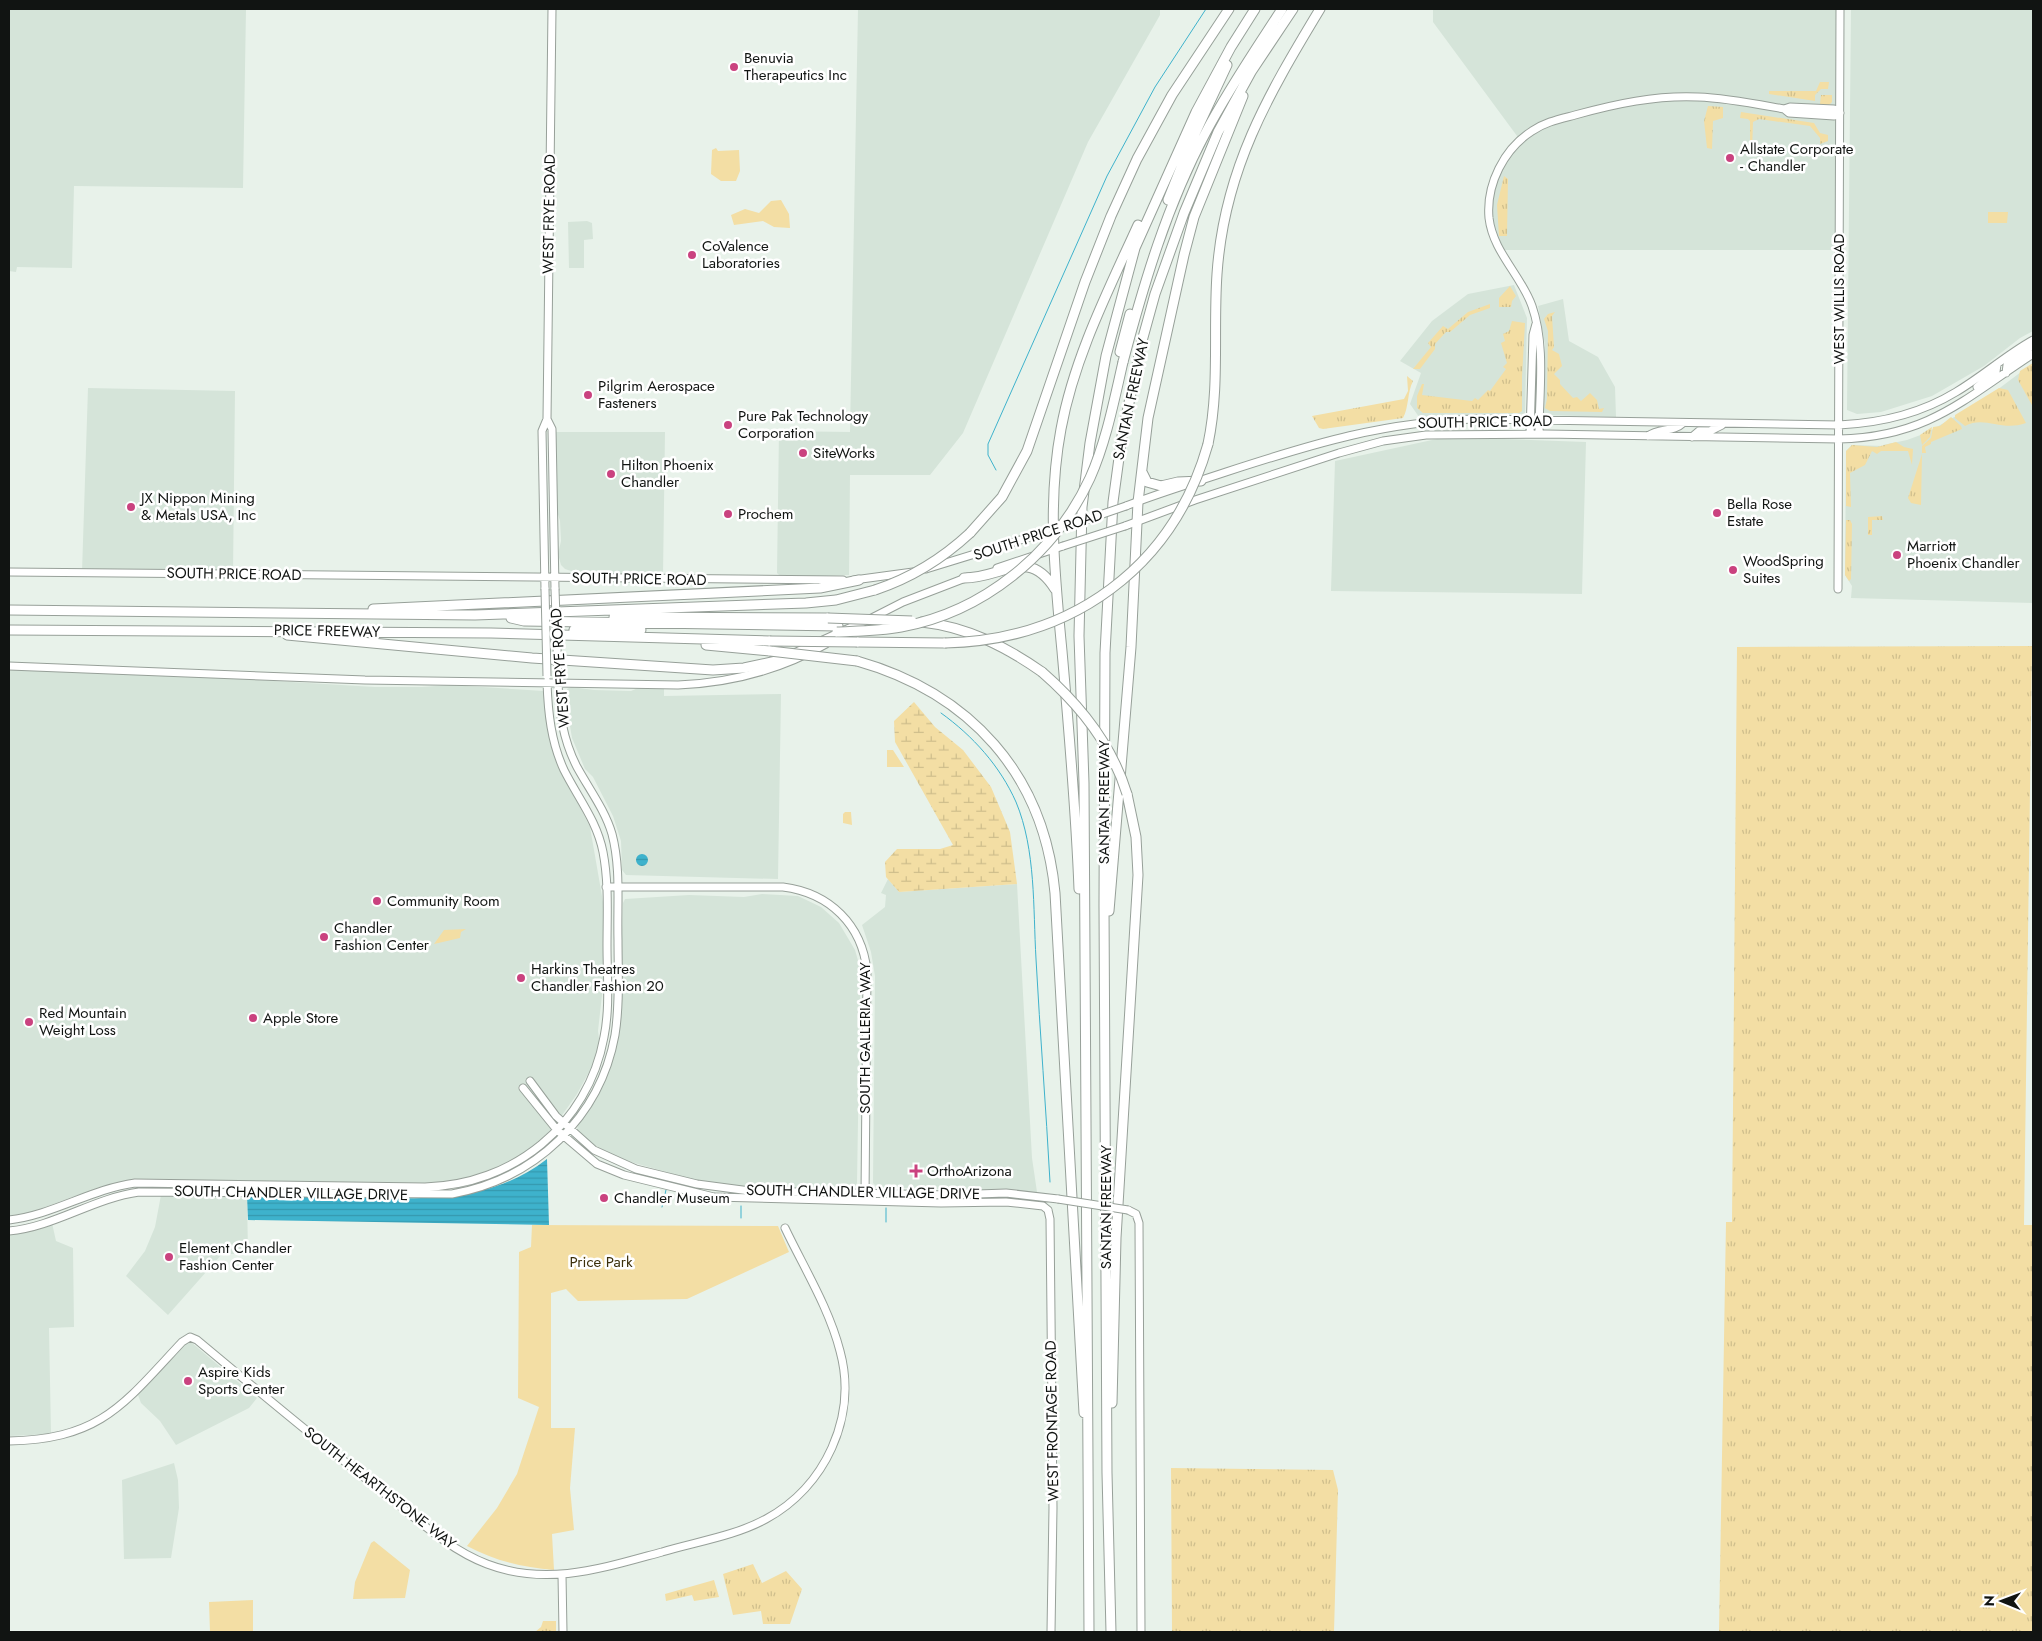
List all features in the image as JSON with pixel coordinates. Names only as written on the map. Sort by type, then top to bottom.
[{"type":"highway","points":[[491,615],[806,603],[836,600],[875,590],[917,572],[943,556],[970,533],[1002,497],[1027,451],[1115,206],[1141,152],[1199,52],[1229,9]]},
{"type":"highway","name":"SANTAN FREEWAY","points":[[1089,1632],[1084,783],[1079,636],[1082,507],[1097,401],[1127,274],[1145,222],[1196,112],[1255,9]]},
{"type":"highway","points":[[1120,361],[1148,273],[1182,181],[1215,115],[1282,9]]},
{"type":"highway","name":"SANTAN FREEWAY","points":[[1111,1632],[1107,1473],[1105,653],[1113,502],[1122,436],[1142,341],[1158,285],[1184,214],[1218,132],[1251,72],[1293,9]]},
{"type":"highway","points":[[646,638],[945,643],[985,641],[1036,629],[1079,611],[1114,588],[1150,553],[1173,523],[1193,486],[1208,444],[1216,395],[1217,275],[1227,209],[1250,136],[1271,93],[1320,9]]},
{"type":"highway","points":[[492,633],[518,630],[837,629],[887,624],[919,618],[948,608],[992,585],[1033,552],[1055,527],[1085,476],[1098,442],[1142,270],[1192,140],[1249,18]]},
{"type":"highway","points":[[1105,971],[1115,814],[1130,647],[1136,522],[1142,464],[1153,391],[1189,236],[1206,183],[1238,112],[1251,72]]},
{"type":"highway","points":[[1085,1006],[1080,952],[1076,815],[1053,549],[1060,431],[1074,376],[1093,325],[1176,141],[1196,112]]},
{"type":"highway","points":[[1142,464],[1144,478],[1156,486],[1178,482],[1201,481]]},
{"type":"highway","points":[[964,578],[980,578],[1016,567],[1032,567],[1046,576],[1056,591]]},
{"type":"highway","points":[[283,612],[820,588],[859,580]]},
{"type":"highway","name":"PRICE FREEWAY","points":[[9,610],[491,615]]},
{"type":"highway","points":[[491,615],[524,621],[837,629]]},
{"type":"highway","points":[[491,615],[530,617],[828,618],[941,624],[974,634],[1006,649],[1042,672],[1068,696],[1092,724],[1112,759],[1126,794],[1136,837],[1138,875],[1114,1299],[1110,1546]]},
{"type":"highway","points":[[252,630],[353,642],[702,670],[744,668],[781,660],[856,626]]},
{"type":"highway","name":"PRICE FREEWAY","points":[[9,630],[252,630],[492,633],[646,638]]},
{"type":"highway","points":[[646,638],[856,661],[893,673],[925,688],[975,724],[997,748],[1017,775],[1033,806],[1047,843],[1055,893],[1088,1475]]},
{"type":"street","name":"WEST FRYE ROAD","points":[[552,9],[547,419],[542,431],[547,685],[549,719],[555,745],[564,770],[597,829],[603,851],[606,887],[607,1004],[604,1039],[589,1085],[560,1127]]},
{"type":"street","name":"WEST WILLIS ROAD","points":[[1838,589],[1840,9]]},
{"type":"street","points":[[1539,434],[1540,335],[1528,296],[1499,250],[1489,217],[1491,191],[1500,166],[1520,140],[1542,125],[1557,120],[1612,105],[1647,99],[1717,98],[1784,109],[1790,107],[1833,109],[1840,113]]},
{"type":"street","points":[[1530,434],[1533,335],[1536,324]]},
{"type":"street","name":"SOUTH PRICE ROAD","points":[[9,572],[859,580],[940,566],[1065,527],[1302,447],[1360,432],[1445,420],[1839,425],[1886,420],[1921,409],[1956,392],[2033,340]]},
{"type":"street","points":[[2006,372],[2007,365],[2033,345]]},
{"type":"street","name":"SOUTH PRICE ROAD","points":[[9,666],[547,685],[558,681],[669,686],[727,680],[798,659],[903,602],[964,578],[1125,526],[1213,494],[1368,445],[1444,434],[1839,439],[1869,437],[1905,430],[1940,416],[2033,354]]},
{"type":"street","points":[[1959,405],[1996,372],[1997,364]]},
{"type":"street","name":"WEST FRYE ROAD","points":[[547,419],[552,429],[558,681],[562,722],[571,753],[612,834],[617,862],[618,887],[618,1002],[614,1037],[607,1064],[596,1089],[567,1133]]},
{"type":"street","points":[[1648,436],[1656,430],[1676,428],[1683,423]]},
{"type":"street","points":[[1692,436],[1699,431],[1710,431],[1725,424]]},
{"type":"street","points":[[544,511],[553,511]]},
{"type":"street","name":"SOUTH GALLERIA WAY","points":[[606,887],[789,888],[820,898],[846,918],[863,947],[867,971],[865,1202]]},
{"type":"street","name":"SOUTH CHANDLER VILLAGE DRIVE","points":[[530,1081],[560,1127]]},
{"type":"street","name":"SOUTH CHANDLER VILLAGE DRIVE","points":[[523,1088],[597,1164],[609,1170],[714,1197],[865,1202],[1016,1202],[1043,1206],[1048,1210]]},
{"type":"street","name":"SOUTH CHANDLER VILLAGE DRIVE","points":[[10,1220],[104,1190],[135,1183],[412,1187],[459,1184],[494,1174],[515,1164],[541,1146],[560,1127]]},
{"type":"street","name":"SOUTH CHANDLER VILLAGE DRIVE","points":[[567,1133],[618,1163],[697,1184],[732,1190],[1016,1194],[1128,1210],[1138,1220],[1141,1632]]},
{"type":"street","name":"SOUTH CHANDLER VILLAGE DRIVE","points":[[12,1230],[36,1226],[116,1197],[139,1192],[452,1194],[480,1187],[514,1174],[535,1161],[567,1133]]},
{"type":"street","points":[[1048,1210],[1058,1199]]},
{"type":"street","name":"WEST FRONTAGE ROAD","points":[[1048,1210],[1053,1471],[1051,1632]]},
{"type":"street","points":[[10,1220],[12,1230]]},
{"type":"street","name":"SOUTH HEARTHSTONE WAY","points":[[9,1441],[58,1437],[81,1430],[100,1420],[120,1405],[182,1342],[190,1338],[196,1340],[339,1457],[457,1548],[486,1564],[502,1569],[562,1575],[598,1570],[758,1523],[793,1500],[810,1484],[833,1446],[842,1420],[844,1398],[842,1359],[830,1322],[785,1228]]},
{"type":"street","points":[[562,1575],[563,1632]]},
{"type":"shaded area","points":[[9,9],[246,9],[243,188],[74,186],[72,268],[17,267],[16,272],[9,271]]},
{"type":"shaded area","points":[[858,9],[1160,9],[1160,15],[1088,142],[963,433],[930,475],[850,475],[849,575],[781,577],[777,573],[779,431],[850,432]]},
{"type":"shaded area","points":[[1433,9],[1840,9],[1839,250],[1499,250],[1489,217],[1493,183],[1520,140],[1433,22]]},
{"type":"shaded area","points":[[1851,9],[2033,9],[2033,331],[2020,338],[1984,366],[1932,396],[1881,412],[1857,414],[1847,410]]},
{"type":"shaded area","points":[[587,221],[592,223],[593,239],[584,240],[584,268],[569,268],[568,222]]},
{"type":"shaded area","points":[[1514,285],[1527,318],[1525,414],[1419,417],[1410,404],[1421,373],[1400,361],[1432,321],[1468,294]]},
{"type":"shaded area","points":[[1563,299],[1569,341],[1598,357],[1615,387],[1616,417],[1543,415],[1545,345],[1538,306]]},
{"type":"shaded area","points":[[2033,363],[2033,603],[1851,598],[1852,586],[1845,575],[1846,451],[1852,445],[1883,446],[1926,433],[1981,402]]},
{"type":"shaded area","points":[[88,388],[235,391],[233,575],[82,572]]},
{"type":"shaded area","points":[[555,432],[665,432],[663,575],[574,572],[565,569],[561,565],[558,554],[561,541],[560,521],[557,511]]},
{"type":"shaded area","points":[[1446,437],[1586,442],[1582,594],[1331,591],[1335,461]]},
{"type":"shaded area","name":"Chandler Fashion Center","points":[[9,669],[112,674],[158,674],[375,687],[450,685],[544,691],[550,741],[562,772],[590,827],[603,902],[603,986],[598,1031],[600,1046],[595,1061],[577,1094],[551,1131],[518,1158],[491,1171],[453,1181],[430,1183],[135,1180],[101,1187],[31,1212],[9,1217]]},
{"type":"shaded area","points":[[571,687],[631,691],[638,688],[664,688],[664,696],[781,694],[778,879],[626,875],[622,870],[621,841],[613,816],[593,777],[585,769],[572,738],[565,696],[567,689]]},
{"type":"shaded area","points":[[888,879],[899,892],[1017,884],[1032,1158],[1037,1192],[877,1187],[873,1183],[875,976],[871,952],[862,925],[885,907],[886,895],[881,893]]},
{"type":"shaded area","points":[[762,894],[798,896],[821,907],[839,923],[855,950],[859,964],[860,999],[857,1183],[854,1189],[758,1188],[708,1184],[617,1158],[588,1141],[577,1130],[578,1125],[603,1083],[614,1057],[618,1035],[623,903],[625,899],[689,895],[744,897]]},
{"type":"shaded area","points":[[161,1195],[247,1196],[248,1254],[222,1254],[168,1315],[126,1276],[145,1251],[155,1227]]},
{"type":"shaded area","points":[[52,1223],[56,1241],[73,1248],[74,1327],[49,1328],[51,1434],[9,1436],[9,1234],[29,1231]]},
{"type":"shaded area","points":[[188,1342],[191,1342],[257,1398],[249,1408],[176,1445],[160,1421],[141,1403],[138,1395]]},
{"type":"shaded area","points":[[174,1463],[178,1480],[179,1508],[171,1558],[124,1559],[122,1480]]},
{"type":"green space","points":[[1820,82],[1829,82],[1828,89],[1821,89],[1815,95],[1815,101],[1769,94],[1769,91],[1816,91]]},
{"type":"green space","points":[[1821,95],[1832,95],[1832,102],[1828,106],[1820,104]]},
{"type":"green space","points":[[1708,106],[1723,107],[1723,118],[1713,121],[1712,149],[1707,148],[1704,121]]},
{"type":"green space","points":[[1741,112],[1814,123],[1820,133],[1828,135],[1828,141],[1820,144],[1820,138],[1810,126],[1759,119],[1753,122],[1752,152],[1750,152],[1750,121],[1740,118]]},
{"type":"green space","points":[[716,148],[718,151],[739,150],[740,171],[736,181],[721,181],[711,174],[712,150]]},
{"type":"green space","points":[[1504,176],[1508,179],[1507,236],[1499,236],[1497,205]]},
{"type":"green space","points":[[781,200],[789,214],[790,228],[774,227],[763,221],[734,225],[731,215],[745,209],[759,213],[771,201]]},
{"type":"green space","points":[[1988,212],[2008,212],[2007,223],[1988,223]]},
{"type":"green space","points":[[1510,286],[1516,296],[1512,301],[1511,307],[1499,307],[1499,298]]},
{"type":"green space","points":[[1490,304],[1490,308],[1470,315],[1450,332],[1446,332],[1435,344],[1435,349],[1420,369],[1413,369],[1431,347],[1428,343],[1443,326],[1448,329],[1468,312]]},
{"type":"green space","points":[[1555,312],[1552,316],[1554,347],[1552,350],[1559,354],[1562,366],[1554,374],[1560,380],[1560,384],[1573,398],[1577,397],[1581,401],[1590,393],[1597,400],[1599,409],[1604,408],[1602,412],[1550,411],[1545,408],[1547,399],[1548,331],[1544,319],[1548,314]]},
{"type":"green space","points":[[1512,321],[1525,323],[1522,411],[1519,413],[1423,413],[1417,408],[1417,396],[1422,384],[1424,384],[1422,395],[1472,401],[1475,398],[1478,400],[1488,390],[1490,391],[1506,369],[1503,367],[1507,363],[1501,343],[1505,341],[1503,334],[1509,331]]},
{"type":"green space","points":[[2033,363],[2033,407],[2018,380],[2020,371]]},
{"type":"green space","points":[[1407,376],[1413,381],[1403,418],[1323,429],[1319,428],[1312,416],[1404,399],[1408,391]]},
{"type":"green space","points":[[1999,388],[2008,390],[2026,423],[2009,426],[1979,422],[1965,426],[1955,418],[1955,415]]},
{"type":"green space","points":[[1951,417],[1962,429],[1931,442],[1931,444],[1925,447],[1926,453],[1922,453],[1922,446],[1931,438],[1933,427],[1940,426]]},
{"type":"green space","points":[[1932,427],[1930,437],[1922,445],[1920,435]]},
{"type":"green space","points":[[1896,442],[1904,447],[1913,449],[1912,465],[1908,451],[1881,451],[1877,454],[1872,451],[1865,465],[1850,473],[1851,507],[1846,506],[1846,451],[1852,445],[1877,447]]},
{"type":"green space","points":[[1922,454],[1921,505],[1911,503],[1908,498]]},
{"type":"green space","points":[[1882,516],[1883,520],[1872,520],[1872,535],[1868,535],[1868,517]]},
{"type":"green space","points":[[1846,520],[1850,520],[1852,524],[1851,579],[1849,581],[1845,575]]},
{"type":"green space","points":[[2032,646],[2024,1225],[2033,1225],[2033,1632],[1719,1632],[1726,1222],[1732,1222],[1737,647]]},
{"type":"green space","points":[[914,702],[935,727],[963,750],[991,787],[1010,832],[1017,884],[899,892],[886,877],[885,862],[897,849],[940,849],[953,845],[895,742],[894,721]]},
{"type":"green space","points":[[887,750],[893,750],[904,767],[887,767]]},
{"type":"green space","points":[[851,812],[852,825],[843,823],[843,814]]},
{"type":"green space","points":[[466,929],[461,932],[460,938],[434,944],[444,930]]},
{"type":"green space","name":"Price Park","points":[[532,1225],[778,1226],[789,1252],[687,1299],[578,1301],[566,1289],[551,1293],[551,1428],[575,1428],[570,1488],[574,1530],[552,1534],[554,1570],[509,1562],[488,1556],[467,1546],[497,1508],[517,1474],[539,1407],[518,1398],[519,1252],[531,1247]]},
{"type":"green space","points":[[1171,1468],[1333,1470],[1338,1490],[1334,1632],[1172,1632]]},
{"type":"green space","points":[[374,1541],[410,1570],[405,1598],[353,1599],[355,1582],[371,1543]]},
{"type":"green space","points":[[753,1564],[762,1583],[786,1571],[802,1589],[790,1624],[763,1624],[761,1611],[733,1615],[723,1574]]},
{"type":"green space","points":[[714,1580],[719,1597],[694,1601],[692,1595],[666,1601],[665,1594]]},
{"type":"green space","points":[[253,1600],[253,1632],[210,1632],[209,1602]]},
{"type":"green space","points":[[543,1621],[556,1621],[556,1632],[535,1632],[541,1627]]},
{"type":"water","points":[[642,854],[648,860],[642,866],[636,860]]},
{"type":"water","points":[[547,1159],[549,1225],[248,1220],[247,1196],[411,1198],[459,1195],[504,1183],[526,1173]]},
{"type":"waterway","points":[[996,470],[988,455],[988,444],[1107,176],[1155,87],[1206,9]]},
{"type":"waterway","points":[[941,713],[975,742],[994,764],[1016,802],[1027,840],[1032,879],[1050,1182]]},
{"type":"waterway","points":[[662,1207],[666,1190]]},
{"type":"waterway","points":[[741,1206],[741,1218]]},
{"type":"waterway","points":[[886,1208],[886,1222]]},
{"type":"place","name":"Benuvia Therapeutics Inc","points":[[734,67]]},
{"type":"place","name":"Allstate Corporate - Chandler","points":[[1730,158]]},
{"type":"place","name":"CoValence Laboratories","points":[[692,255]]},
{"type":"place","name":"Pilgrim Aerospace Fasteners","points":[[588,395]]},
{"type":"place","name":"Pure Pak Technology Corporation","points":[[728,425]]},
{"type":"place","name":"SiteWorks","points":[[803,453]]},
{"type":"place","name":"Hilton Phoenix Chandler","points":[[611,474]]},
{"type":"place","name":"JX Nippon Mining & Metals USA, Inc","points":[[131,507]]},
{"type":"place","name":"Bella Rose Estate","points":[[1717,513]]},
{"type":"place","name":"Prochem","points":[[728,514]]},
{"type":"place","name":"Marriott Phoenix Chandler","points":[[1897,555]]},
{"type":"place","name":"WoodSpring Suites","points":[[1733,570]]},
{"type":"place","name":"Community Room","points":[[377,901]]},
{"type":"place","name":"Chandler Fashion Center","points":[[324,937]]},
{"type":"place","name":"Harkins Theatres Chandler Fashion 20","points":[[521,978]]},
{"type":"place","name":"Apple Store","points":[[253,1018]]},
{"type":"place","name":"Red Mountain Weight Loss","points":[[29,1022]]},
{"type":"place","name":"OrthoArizona","points":[[916,1171]]},
{"type":"place","name":"Chandler Museum","points":[[604,1198]]},
{"type":"place","name":"Element Chandler Fashion Center","points":[[169,1257]]},
{"type":"place","name":"Aspire Kids Sports Center","points":[[188,1381]]}]
